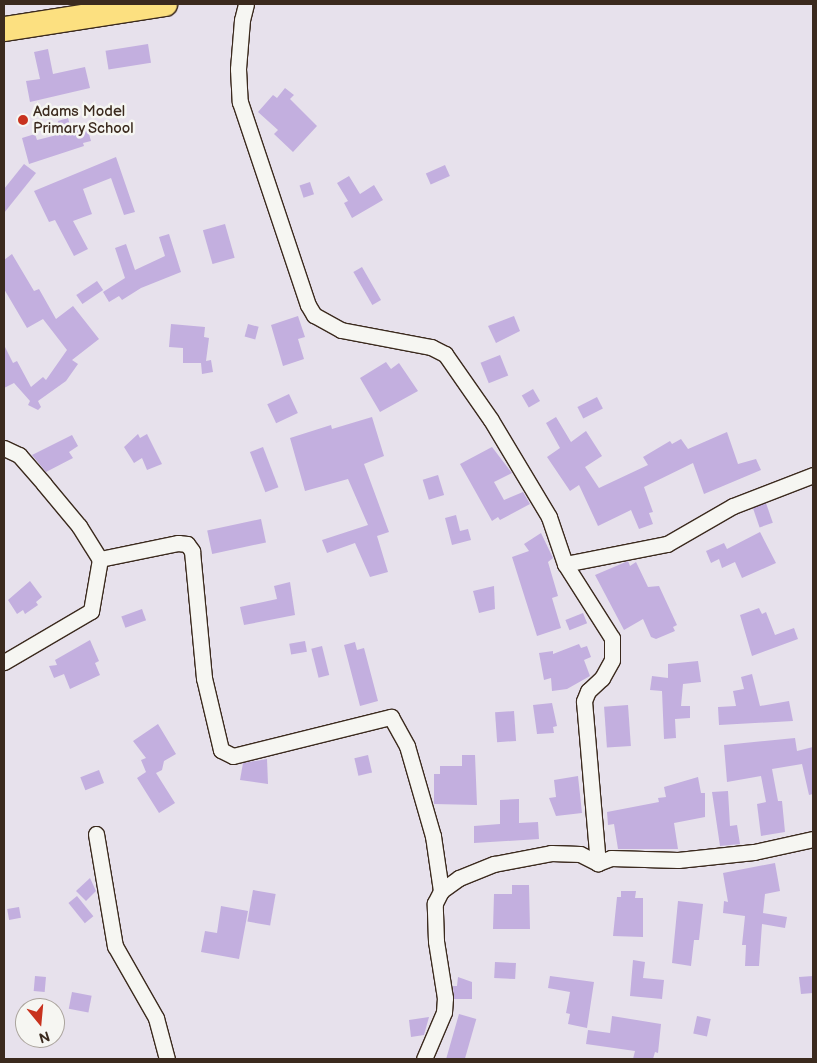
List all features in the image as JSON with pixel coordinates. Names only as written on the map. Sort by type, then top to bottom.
[{"type":"main road","points":[[4,29],[165,4]]},
{"type":"street","points":[[246,4],[242,20],[238,68],[240,102],[308,305],[320,319],[341,330],[430,347],[445,354],[492,420],[549,517],[565,564],[605,623],[614,649],[602,678],[588,691],[584,701],[598,863]]},
{"type":"street","points":[[4,448],[18,455],[44,484],[79,526],[100,559],[91,611],[4,662]]},
{"type":"street","points":[[565,564],[667,544],[732,506],[813,475]]},
{"type":"street","points":[[100,559],[178,543],[187,544],[192,551],[204,678],[221,750],[233,756],[391,717],[406,746],[433,836],[441,891]]},
{"type":"street","points":[[96,834],[116,946],[156,1018],[168,1059]]},
{"type":"street","points":[[424,1059],[444,1012],[435,903],[441,891],[458,878],[494,864],[551,853],[580,854],[598,863],[611,858],[678,860],[754,852],[813,839]]},
{"type":"building","points":[[148,44],[151,63],[109,69],[106,51]]},
{"type":"building","points":[[48,49],[53,74],[85,67],[90,88],[30,102],[26,81],[40,79],[34,52]]},
{"type":"building","points":[[285,88],[294,95],[290,99],[317,126],[293,152],[274,134],[278,130],[258,112],[273,95],[277,98]]},
{"type":"building","points":[[68,118],[71,129],[86,124],[91,141],[83,143],[84,146],[29,164],[22,138],[35,134],[37,140],[61,134],[58,121]]},
{"type":"building","points":[[116,157],[135,212],[124,215],[111,178],[83,189],[92,214],[73,221],[88,249],[74,256],[55,220],[49,222],[34,191]]},
{"type":"building","points":[[24,164],[36,173],[4,213],[4,189]]},
{"type":"building","points":[[445,165],[450,176],[431,185],[426,174]]},
{"type":"building","points":[[349,176],[360,194],[374,185],[383,200],[352,218],[344,203],[348,201],[337,183]]},
{"type":"building","points":[[310,182],[314,194],[304,198],[300,185]]},
{"type":"building","points":[[225,224],[235,258],[213,264],[203,230]]},
{"type":"building","points":[[169,234],[181,272],[141,288],[122,300],[119,296],[109,302],[103,292],[125,278],[115,248],[126,244],[135,270],[165,256],[159,237]]},
{"type":"building","points":[[12,254],[34,291],[39,289],[56,319],[73,306],[99,339],[72,360],[78,364],[66,381],[38,401],[41,407],[38,410],[28,405],[30,401],[14,383],[4,388],[4,345],[13,363],[17,361],[31,387],[43,377],[46,380],[67,350],[43,319],[27,328],[4,289],[4,260]]},
{"type":"building","points":[[362,267],[381,300],[372,305],[353,272]]},
{"type":"building","points":[[97,281],[103,290],[82,304],[76,295]]},
{"type":"building","points":[[298,316],[305,337],[298,339],[304,359],[283,366],[271,325]]},
{"type":"building","points":[[514,316],[520,331],[496,343],[488,326]]},
{"type":"building","points":[[171,324],[205,327],[204,337],[209,338],[206,361],[211,360],[213,372],[202,374],[201,363],[183,363],[183,348],[169,347]]},
{"type":"building","points":[[248,324],[259,327],[255,339],[245,337]]},
{"type":"building","points":[[500,355],[508,375],[489,383],[481,363]]},
{"type":"building","points":[[386,362],[391,369],[399,363],[418,391],[380,412],[360,378]]},
{"type":"building","points":[[533,389],[540,401],[529,408],[522,396]]},
{"type":"building","points":[[289,394],[298,413],[276,423],[267,404]]},
{"type":"building","points":[[597,397],[603,409],[583,419],[577,407]]},
{"type":"building","points":[[372,417],[384,456],[364,464],[389,532],[377,536],[388,572],[370,577],[355,543],[327,553],[322,540],[368,525],[348,479],[305,491],[290,438],[331,425],[332,429]]},
{"type":"building","points":[[556,417],[571,442],[586,431],[602,456],[585,467],[599,488],[648,465],[643,457],[670,441],[672,444],[681,439],[688,449],[727,432],[738,464],[756,459],[761,470],[704,494],[693,463],[644,487],[653,512],[649,513],[653,524],[639,529],[631,510],[598,526],[579,485],[570,491],[547,457],[560,448],[546,423]]},
{"type":"building","points":[[138,434],[140,438],[147,434],[162,464],[147,470],[142,458],[134,463],[124,447]]},
{"type":"building","points":[[72,435],[78,446],[69,452],[73,458],[46,472],[32,455]]},
{"type":"building","points":[[263,447],[278,487],[265,492],[250,452]]},
{"type":"building","points":[[492,447],[512,473],[494,482],[504,500],[523,492],[530,504],[500,520],[498,517],[492,521],[460,464]]},
{"type":"building","points":[[438,475],[444,495],[429,500],[423,480]]},
{"type":"building","points":[[766,503],[773,523],[760,527],[753,508]]},
{"type":"building","points":[[456,515],[460,531],[468,529],[471,540],[452,545],[445,518]]},
{"type":"building","points":[[261,519],[266,542],[212,554],[207,530]]},
{"type":"building","points":[[760,532],[776,563],[742,578],[735,562],[722,568],[719,559],[711,563],[706,551],[724,543],[727,549]]},
{"type":"building","points":[[541,533],[553,558],[548,562],[558,596],[552,598],[561,628],[537,636],[512,557],[529,551],[524,544]]},
{"type":"building","points":[[628,561],[630,566],[636,562],[648,587],[659,586],[677,625],[673,627],[675,631],[656,639],[651,637],[643,619],[624,630],[595,575]]},
{"type":"building","points":[[30,581],[42,597],[36,602],[38,605],[25,614],[23,610],[17,614],[8,600]]},
{"type":"building","points":[[290,582],[295,615],[244,625],[240,607],[277,599],[274,586]]},
{"type":"building","points":[[494,586],[495,609],[479,613],[473,591]]},
{"type":"building","points":[[759,608],[762,614],[766,612],[775,635],[794,628],[798,639],[752,656],[740,615]]},
{"type":"building","points":[[142,609],[146,620],[125,628],[121,617]]},
{"type":"building","points":[[583,613],[587,623],[570,630],[565,620]]},
{"type":"building","points":[[90,640],[99,661],[95,663],[100,675],[70,689],[64,674],[54,678],[49,666],[57,665],[55,660]]},
{"type":"building","points":[[305,641],[307,652],[291,655],[289,644]]},
{"type":"building","points":[[355,642],[357,650],[364,648],[378,701],[360,706],[344,645]]},
{"type":"building","points":[[579,644],[581,648],[587,646],[591,657],[584,660],[590,676],[567,689],[552,691],[551,678],[544,680],[539,653],[553,651],[553,654]]},
{"type":"building","points":[[322,646],[329,675],[319,678],[311,649]]},
{"type":"building","points":[[698,661],[701,682],[683,684],[681,706],[690,706],[690,718],[675,719],[676,738],[664,739],[662,691],[650,690],[652,676],[668,678],[668,664]]},
{"type":"building","points":[[752,674],[760,706],[789,701],[793,721],[719,725],[718,707],[736,706],[733,691],[744,689],[741,677]]},
{"type":"building","points":[[552,703],[557,726],[553,727],[554,733],[537,734],[533,705]]},
{"type":"building","points":[[628,705],[631,746],[607,748],[604,707]]},
{"type":"building","points":[[514,711],[516,741],[497,742],[495,712]]},
{"type":"building","points":[[158,724],[176,754],[164,761],[162,770],[156,773],[175,803],[159,813],[137,778],[146,772],[141,760],[146,758],[133,741]]},
{"type":"building","points":[[795,738],[797,751],[813,747],[813,794],[809,795],[802,764],[772,769],[778,801],[782,801],[785,832],[761,836],[757,804],[766,802],[761,776],[727,782],[724,745]]},
{"type":"building","points":[[368,755],[372,773],[358,776],[354,758]]},
{"type":"building","points":[[462,755],[475,755],[477,805],[434,804],[434,774],[440,774],[440,766],[462,766]]},
{"type":"building","points":[[267,759],[268,784],[240,780],[243,763]]},
{"type":"building","points":[[99,770],[104,783],[85,790],[80,777]]},
{"type":"building","points":[[578,776],[582,813],[556,816],[549,798],[556,797],[554,780]]},
{"type":"building","points":[[698,777],[701,793],[705,793],[705,817],[674,823],[678,849],[618,849],[614,824],[608,825],[607,812],[659,802],[658,798],[666,797],[664,787]]},
{"type":"building","points":[[728,791],[730,826],[737,825],[740,844],[720,846],[712,792]]},
{"type":"building","points":[[519,799],[519,823],[538,822],[539,839],[474,843],[474,826],[500,824],[500,800]]},
{"type":"building","points":[[775,863],[780,891],[765,894],[763,913],[787,917],[785,928],[762,924],[759,966],[745,966],[746,945],[742,945],[745,916],[723,913],[724,901],[728,902],[723,873]]},
{"type":"building","points":[[90,878],[96,891],[86,901],[76,891]]},
{"type":"building","points":[[512,885],[529,885],[530,929],[493,929],[494,894],[512,894]]},
{"type":"building","points":[[253,890],[276,894],[270,926],[247,922]]},
{"type":"building","points":[[621,891],[636,891],[635,898],[643,898],[643,937],[613,936],[617,897],[621,897]]},
{"type":"building","points":[[77,896],[93,916],[85,923],[68,903]]},
{"type":"building","points":[[678,901],[703,904],[699,940],[694,940],[691,966],[672,963]]},
{"type":"building","points":[[221,906],[248,911],[239,959],[201,952],[205,931],[217,933]]},
{"type":"building","points":[[19,907],[21,918],[9,920],[7,909]]},
{"type":"building","points":[[633,960],[645,962],[643,978],[664,980],[662,999],[630,996]]},
{"type":"building","points":[[495,962],[516,963],[515,979],[494,978]]},
{"type":"building","points":[[35,976],[46,977],[45,992],[34,991]]},
{"type":"building","points":[[550,976],[594,982],[587,1028],[568,1024],[570,1014],[566,1013],[570,992],[548,988]]},
{"type":"building","points":[[813,976],[813,993],[801,994],[799,977]]},
{"type":"building","points":[[458,977],[472,982],[472,999],[454,999],[453,986],[457,986]]},
{"type":"building","points":[[72,992],[92,996],[88,1013],[69,1009]]},
{"type":"building","points":[[459,1014],[476,1019],[465,1059],[446,1059]]},
{"type":"building","points":[[612,1016],[661,1024],[658,1053],[655,1052],[653,1059],[633,1059],[635,1051],[586,1044],[588,1030],[610,1033]]},
{"type":"building","points":[[697,1016],[711,1019],[707,1037],[693,1034]]},
{"type":"building","points":[[429,1017],[424,1035],[411,1037],[409,1020]]},
{"type":"place","name":"Adams Model Primary School","points":[[23,120]]}]
